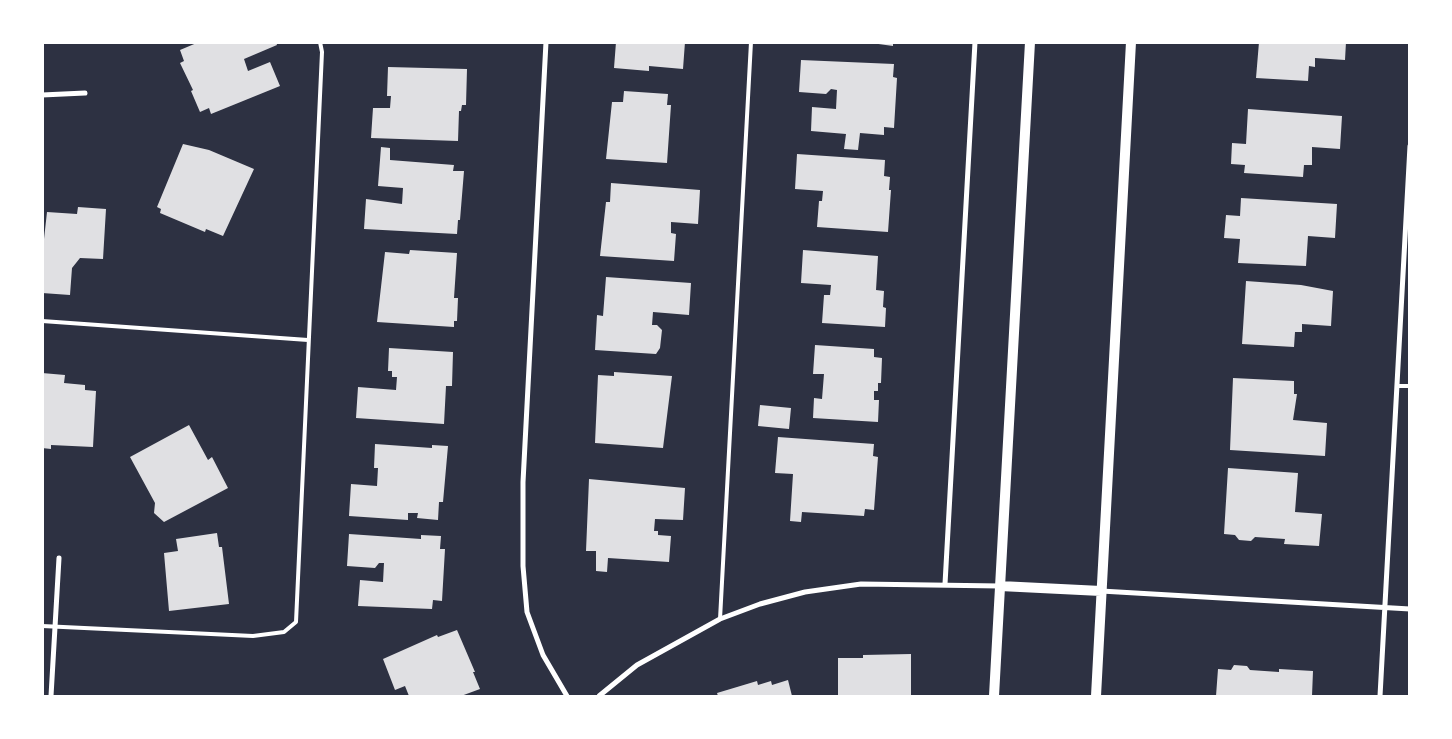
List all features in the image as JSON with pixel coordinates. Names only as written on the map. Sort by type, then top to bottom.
[{"type":"main road","points":[[994,696],[1030,42]]},
{"type":"main road","points":[[1096,696],[1131,42]]},
{"type":"main road","points":[[1000,586],[1101,591]]},
{"type":"street","points":[[546,42],[523,482],[523,566],[526,612],[543,655],[567,696]]},
{"type":"street","points":[[945,584],[975,42]]},
{"type":"street","points":[[42,95],[85,92]]},
{"type":"street","points":[[1380,696],[1410,146]]},
{"type":"street","points":[[51,696],[59,558]]},
{"type":"street","points":[[599,696],[637,665],[720,619],[760,604],[805,592],[861,584],[1000,586]]},
{"type":"street","points":[[1101,591],[1410,609]]},
{"type":"lane","points":[[42,626],[253,636],[284,632],[296,622],[322,52],[320,42]]},
{"type":"lane","points":[[720,619],[751,42]]},
{"type":"lane","points":[[42,321],[308,340]]},
{"type":"lane","points":[[1397,386],[1410,386]]},
{"type":"building","points":[[199,42],[276,42],[277,45],[244,59],[248,71],[270,62],[280,86],[211,114],[209,108],[200,112],[191,91],[193,90],[180,63],[184,61],[180,50]]},
{"type":"building","points":[[616,42],[685,42],[683,69],[649,66],[649,71],[614,68]]},
{"type":"building","points":[[864,42],[893,42],[893,46]]},
{"type":"building","points":[[1259,42],[1346,42],[1345,60],[1315,58],[1315,67],[1309,66],[1308,81],[1256,78]]},
{"type":"building","points":[[801,60],[894,64],[893,77],[897,78],[894,128],[884,127],[884,135],[860,133],[858,150],[844,149],[846,134],[811,131],[812,107],[836,109],[837,90],[831,89],[826,94],[799,92]]},
{"type":"building","points":[[388,67],[467,69],[466,105],[462,105],[461,111],[459,111],[458,141],[371,138],[373,108],[390,108],[391,96],[387,96]]},
{"type":"building","points":[[624,91],[668,94],[667,105],[671,105],[667,163],[606,159],[612,102],[623,102]]},
{"type":"building","points":[[1248,109],[1342,116],[1340,149],[1312,147],[1312,165],[1304,165],[1303,177],[1244,173],[1245,165],[1231,164],[1232,143],[1246,144]]},
{"type":"building","points":[[183,144],[209,150],[254,169],[223,236],[206,229],[205,232],[160,213],[161,209],[157,207]]},
{"type":"building","points":[[381,147],[390,148],[390,160],[454,165],[453,171],[464,171],[457,234],[364,229],[366,199],[402,204],[403,188],[378,186]]},
{"type":"building","points":[[797,154],[885,160],[884,176],[890,177],[889,190],[891,190],[888,232],[817,227],[819,201],[822,201],[823,191],[795,189]]},
{"type":"building","points":[[611,183],[700,190],[698,224],[671,222],[671,233],[676,234],[674,261],[600,256],[606,202],[610,202]]},
{"type":"building","points":[[1241,198],[1337,204],[1335,238],[1308,236],[1306,266],[1238,263],[1240,239],[1224,238],[1226,215],[1240,216]]},
{"type":"building","points":[[78,207],[106,209],[103,259],[80,258],[72,268],[70,295],[42,293],[42,257],[47,212],[77,214]]},
{"type":"building","points":[[410,250],[457,253],[454,298],[458,298],[457,321],[454,321],[454,327],[377,322],[385,252],[409,254]]},
{"type":"building","points":[[803,250],[878,256],[876,290],[884,291],[883,307],[886,308],[885,327],[822,323],[824,295],[830,295],[831,285],[801,283]]},
{"type":"building","points":[[606,277],[691,283],[689,315],[653,312],[652,325],[657,325],[662,330],[660,348],[656,354],[595,350],[597,315],[603,316]]},
{"type":"building","points":[[1246,281],[1301,285],[1333,291],[1331,326],[1302,324],[1302,332],[1295,332],[1294,347],[1242,344]]},
{"type":"building","points":[[815,345],[874,349],[874,357],[882,358],[881,383],[878,383],[878,391],[874,391],[874,400],[879,400],[878,422],[813,418],[814,398],[822,399],[824,374],[813,374]]},
{"type":"building","points":[[389,348],[453,352],[452,386],[446,386],[444,424],[356,418],[358,387],[396,390],[397,377],[392,377],[392,371],[388,371]]},
{"type":"building","points":[[614,372],[672,376],[663,448],[595,443],[598,375],[614,376]]},
{"type":"building","points":[[42,373],[65,375],[64,383],[85,385],[85,390],[96,391],[93,447],[51,445],[51,449],[42,448]]},
{"type":"building","points":[[1233,378],[1294,381],[1294,394],[1297,394],[1293,420],[1327,423],[1325,456],[1230,450]]},
{"type":"building","points":[[760,405],[791,408],[789,429],[758,426]]},
{"type":"building","points":[[189,425],[208,460],[212,457],[228,488],[164,522],[154,513],[155,503],[130,457]]},
{"type":"building","points":[[778,437],[874,444],[873,456],[878,457],[874,510],[865,509],[864,516],[802,512],[801,522],[790,521],[793,474],[775,473]]},
{"type":"building","points":[[375,444],[432,448],[432,445],[448,446],[443,502],[439,502],[438,520],[417,518],[418,513],[408,513],[408,520],[349,516],[351,484],[377,486],[378,468],[374,468]]},
{"type":"building","points":[[1228,468],[1298,473],[1295,512],[1322,514],[1319,546],[1284,544],[1285,539],[1255,537],[1251,541],[1239,540],[1235,535],[1224,534]]},
{"type":"building","points":[[589,479],[685,488],[683,520],[655,519],[654,531],[658,531],[658,535],[671,536],[669,562],[608,558],[607,572],[596,571],[596,551],[586,551]]},
{"type":"building","points":[[217,533],[219,547],[222,547],[229,604],[169,611],[164,553],[178,551],[176,539]]},
{"type":"building","points":[[349,534],[421,539],[421,535],[441,536],[440,549],[445,549],[442,601],[433,600],[432,609],[358,606],[360,580],[383,582],[384,563],[379,563],[375,568],[347,566]]},
{"type":"building","points":[[457,630],[475,672],[473,672],[480,689],[461,696],[409,696],[405,686],[395,690],[383,659],[437,635],[438,637]]},
{"type":"building","points":[[911,654],[911,696],[838,696],[838,658],[863,658],[863,655]]},
{"type":"building","points":[[1234,665],[1247,666],[1250,670],[1279,672],[1279,669],[1313,671],[1312,696],[1216,696],[1218,669],[1231,670]]},
{"type":"building","points":[[788,680],[792,696],[718,696],[717,693],[757,681],[758,685],[771,681],[772,685]]}]
